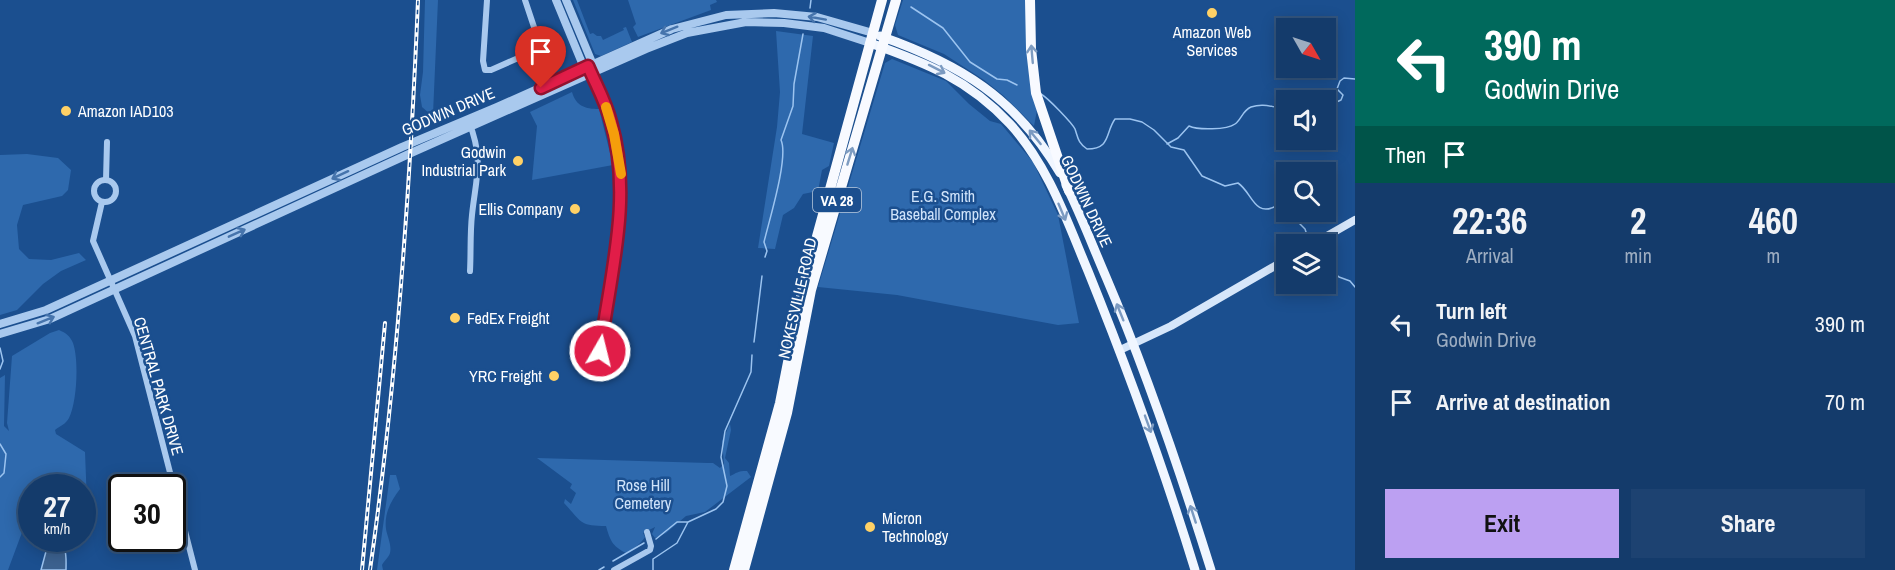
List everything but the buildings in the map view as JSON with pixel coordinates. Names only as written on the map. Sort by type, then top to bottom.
[{"type":"highway","name":"NOKESVILLE ROAD","points":[[734,570],[780,403],[802,291],[882,0]]},
{"type":"highway","name":"NOKESVILLE ROAD","points":[[744,570],[787,413],[811,290],[896,0]]},
{"type":"highway","points":[[1030,0],[1031,49],[1036,93],[1069,191]]},
{"type":"main road","name":"GODWIN DRIVE","points":[[872,38],[957,80],[996,110],[1021,136],[1040,165],[1054,192],[1120,350],[1153,440],[1195,570]]},
{"type":"main road","name":"GODWIN DRIVE","points":[[884,43],[947,63],[982,85],[999,98],[1038,140],[1052,159],[1069,191],[1166,430],[1211,570]]},
{"type":"main road","points":[[1330,234],[1355,220]]},
{"type":"main road","points":[[1120,350],[1171,326],[1276,266]]},
{"type":"street","points":[[487,0],[484,70],[491,70],[541,48],[525,0]]},
{"type":"street","points":[[556,0],[582,63],[590,70],[612,124],[621,184],[620,220],[600,351]]},
{"type":"street","points":[[566,0],[591,60],[590,70]]},
{"type":"street","name":"GODWIN DRIVE","points":[[0,334],[50,319],[411,153],[471,128],[672,29],[726,15],[774,13],[834,21],[872,38]]},
{"type":"street","points":[[726,15],[728,24]]},
{"type":"street","name":"GODWIN DRIVE","points":[[0,324],[46,310],[468,119],[673,38],[728,24],[766,22],[806,25],[872,38]]},
{"type":"street","points":[[468,119],[478,149],[479,160],[471,227],[470,271]]},
{"type":"street","points":[[106,180],[107,141]]},
{"type":"street","points":[[106,180],[113,184],[116,194],[109,201],[102,202],[94,195],[94,187],[106,180]]},
{"type":"street","name":"CENTRAL PARK DRIVE","points":[[102,202],[93,241],[135,336],[195,570]]},
{"type":"street","points":[[614,570],[650,550],[647,532]]},
{"type":"green space","points":[[425,0],[438,0],[433,114],[422,107],[420,95]]},
{"type":"green space","points":[[573,0],[577,0],[590,34],[601,36],[603,40],[626,27],[632,42],[601,56],[595,54]]},
{"type":"green space","points":[[628,0],[716,0],[717,2],[710,5],[711,10],[638,37],[633,27],[636,24]]},
{"type":"green space","points":[[903,0],[1028,0],[1037,110],[1034,126],[984,80],[944,54],[898,35],[895,25]]},
{"type":"green space","points":[[776,31],[813,36],[802,134],[834,143],[829,166],[822,170],[818,191],[803,194],[794,208],[783,215],[775,249],[758,248],[777,127],[780,92]]},
{"type":"green space","name":"E.G. Smith Baseball Complex","points":[[892,59],[946,81],[990,121],[1001,124],[1033,162],[1058,215],[1079,323],[1058,325],[897,295],[818,287],[885,63]]},
{"type":"green space","points":[[572,92],[576,101],[582,106],[599,109],[613,165],[532,180],[537,126],[530,112]]},
{"type":"green space","points":[[27,154],[58,158],[71,170],[68,190],[62,196],[23,205],[17,225],[19,249],[29,259],[51,260],[79,253],[86,260],[61,271],[43,284],[17,310],[0,315],[0,155]]},
{"type":"green space","points":[[59,330],[68,335],[75,350],[76,381],[72,411],[65,423],[55,430],[56,434],[85,452],[86,474],[18,474],[18,543],[8,570],[0,570],[0,378],[5,375],[4,426],[9,431],[7,423],[12,356]]},
{"type":"green space","name":"Rose Hill Cemetery","points":[[730,424],[731,430],[725,458],[729,463],[730,476],[747,471],[751,477],[705,512],[686,516],[666,533],[655,538],[652,534],[655,527],[643,533],[645,537],[643,540],[626,553],[612,542],[606,526],[586,524],[578,519],[564,503],[565,499],[571,504],[576,493],[570,488],[572,484],[537,458],[713,463],[720,468],[724,464],[722,441]]},
{"type":"green space","points":[[390,475],[396,475],[400,489],[391,503],[386,518],[390,553],[382,565],[383,570],[377,570]]},
{"type":"shaded area","points":[[46,552],[65,552],[66,570],[41,570]]},
{"type":"waterway","points":[[810,8],[811,0]]},
{"type":"waterway","points":[[911,7],[943,28],[970,62],[997,79],[1007,80],[1017,85]]},
{"type":"waterway","points":[[765,257],[767,251],[764,242],[782,160],[781,140],[793,106],[794,84],[803,34]]},
{"type":"waterway","points":[[1336,102],[1341,100],[1343,95],[1337,89],[1340,81],[1344,78],[1355,79]]},
{"type":"waterway","points":[[1041,94],[1075,129],[1080,142],[1087,149],[1104,143],[1115,119],[1142,122],[1171,147],[1184,150],[1202,176],[1225,186],[1238,183],[1263,209],[1276,206]]},
{"type":"waterway","points":[[1167,144],[1178,138],[1189,126],[1212,129],[1231,126],[1251,107],[1261,105],[1276,107]]},
{"type":"waterway","points":[[1298,222],[1307,234]]},
{"type":"waterway","points":[[1336,274],[1350,281],[1355,287]]},
{"type":"waterway","points":[[754,342],[762,276]]},
{"type":"waterway","points":[[0,348],[3,361],[0,369]]},
{"type":"waterway","points":[[653,570],[653,559],[677,543],[688,522],[716,509],[723,502],[727,486],[721,457],[725,431],[751,372],[752,355]]},
{"type":"waterway","points":[[0,444],[6,454],[4,473],[0,477]]},
{"type":"waterway","points":[[656,539],[677,522],[688,522]]},
{"type":"waterway","points":[[613,561],[644,543]]},
{"type":"waterway","points":[[599,570],[604,567]]},
{"type":"railway","points":[[370,570],[388,428],[401,286],[418,0]]},
{"type":"railway","points":[[362,570],[385,323]]},
{"type":"slow traffic","points":[[606,107],[614,134],[621,174]]},
{"type":"place","name":"Amazon Web Services","points":[[1212,13]]},
{"type":"place","name":"Amazon IAD103","points":[[66,111]]},
{"type":"place","name":"Godwin Industrial Park","points":[[518,161]]},
{"type":"place","name":"Ellis Company","points":[[575,209]]},
{"type":"place","name":"FedEx Freight","points":[[455,318]]},
{"type":"place","name":"YRC Freight","points":[[554,376]]},
{"type":"place","name":"Micron Technology","points":[[870,527]]},
{"type":"route","points":[[541,88],[588,66],[605,104],[614,134],[620,169],[621,212],[600,351]]}]
